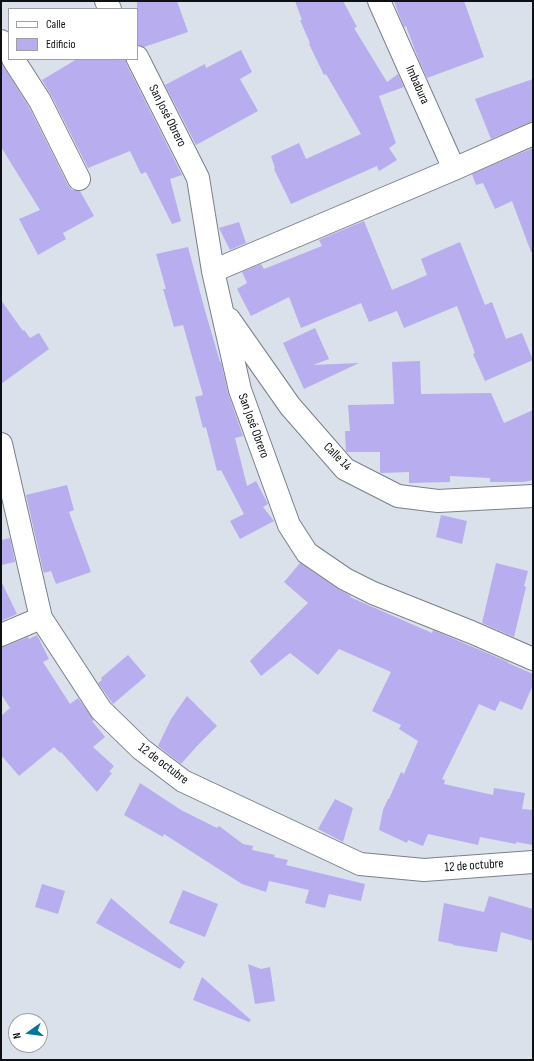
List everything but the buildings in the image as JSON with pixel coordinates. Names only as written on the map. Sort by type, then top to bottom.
[{"type":"street","name":"Imbabura","points":[[379,1],[454,169]]},
{"type":"street","points":[[1,41],[8,52]]},
{"type":"street","name":"San José Obrero","points":[[138,59],[198,178],[213,271],[240,390],[289,525],[307,553],[345,579],[373,593],[471,632],[533,659]]},
{"type":"street","points":[[14,60],[40,101],[79,179]]},
{"type":"street","points":[[213,271],[533,134]]},
{"type":"street","name":"Calle 14","points":[[223,312],[290,406],[345,469],[398,496],[438,501],[533,496]]},
{"type":"street","name":"12 de octubre","points":[[1,444],[41,618],[102,710],[141,749],[183,781],[360,864],[424,870],[533,862]]},
{"type":"street","points":[[1,635],[41,618]]}]
